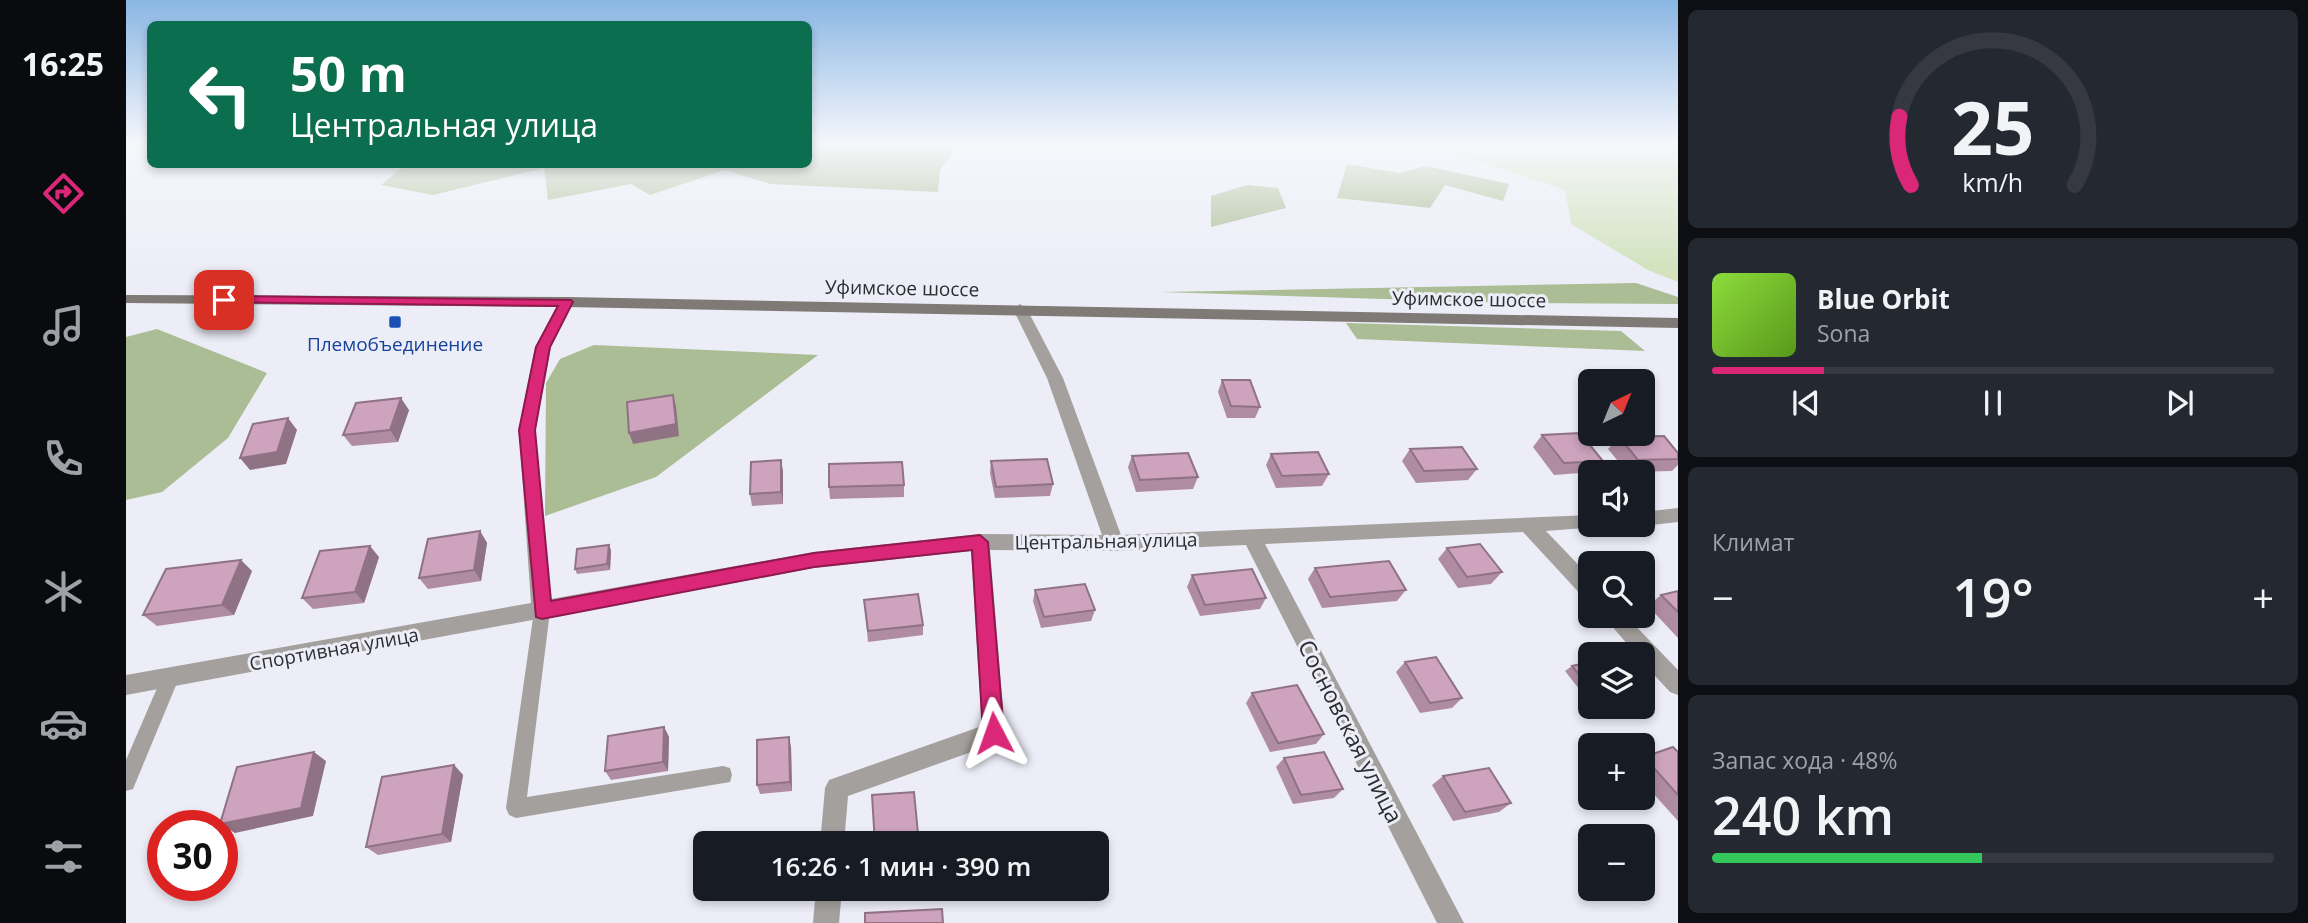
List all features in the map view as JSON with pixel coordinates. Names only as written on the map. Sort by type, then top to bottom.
[{"type":"main road","name":"Уфимское шоссе","points":[[126,299],[1020,309],[1678,323]]},
{"type":"street","points":[[542,611],[527,430],[543,347],[566,302]]},
{"type":"street","points":[[1020,309],[1055,378],[1114,544]]},
{"type":"street","points":[[1655,519],[1675,519]]},
{"type":"street","name":"Центральная улица","points":[[542,611],[814,560],[980,542],[1114,544],[1578,523]]},
{"type":"street","points":[[1529,526],[1578,578]]},
{"type":"street","name":"Сосновская улица","points":[[1252,538],[1451,923]]},
{"type":"street","points":[[833,831],[837,788],[994,733],[980,542]]},
{"type":"street","name":"Спортивная улица","points":[[126,685],[542,611]]},
{"type":"street","points":[[1624,628],[1678,685]]},
{"type":"street","points":[[826,923],[828,901]]},
{"type":"lane","points":[[542,611],[516,808],[723,775]]},
{"type":"lane","points":[[126,782],[170,678]]},
{"type":"green space","points":[[387,186],[470,186],[433,195]]},
{"type":"green space","points":[[546,186],[620,186],[548,200]]},
{"type":"green space","points":[[635,186],[677,186],[650,195]]},
{"type":"green space","points":[[814,186],[939,186],[938,192]]},
{"type":"green space","points":[[1243,186],[1278,188],[1286,208],[1211,227],[1211,196]]},
{"type":"green space","points":[[1341,186],[1444,186],[1430,208],[1337,198]]},
{"type":"green space","points":[[1449,186],[1508,186],[1503,201]]},
{"type":"green space","points":[[1553,186],[1678,186],[1678,282],[1648,270],[1571,224],[1565,190]]},
{"type":"green space","points":[[1636,283],[1678,297],[1678,304],[1515,303],[1161,292]]},
{"type":"green space","points":[[1346,323],[1621,331],[1645,351],[1357,339]]},
{"type":"green space","points":[[157,329],[267,373],[228,438],[162,492],[126,500],[126,337]]},
{"type":"green space","points":[[594,345],[818,355],[656,477],[545,516],[546,383],[560,359]]},
{"type":"building","points":[[1222,380],[1250,380],[1260,407],[1231,406]]},
{"type":"building","points":[[673,395],[676,424],[629,433],[627,402]]},
{"type":"building","points":[[401,398],[390,430],[343,435],[356,403]]},
{"type":"building","points":[[288,418],[277,452],[240,458],[253,424]]},
{"type":"building","points":[[1578,433],[1578,446],[1591,446],[1602,460],[1564,463],[1542,435]]},
{"type":"building","points":[[1656,436],[1664,436],[1678,453],[1678,459],[1638,460],[1626,446],[1656,446]]},
{"type":"building","points":[[1462,447],[1477,469],[1424,471],[1410,449]]},
{"type":"building","points":[[1318,452],[1329,474],[1282,476],[1271,454]]},
{"type":"building","points":[[1188,453],[1198,477],[1140,480],[1132,456]]},
{"type":"building","points":[[1047,459],[1053,484],[996,487],[991,461]]},
{"type":"building","points":[[781,460],[781,492],[750,494],[751,462]]},
{"type":"building","points":[[902,462],[904,485],[829,487],[829,464]]},
{"type":"building","points":[[480,531],[474,570],[419,578],[428,539]]},
{"type":"building","points":[[1480,544],[1502,572],[1467,577],[1447,548]]},
{"type":"building","points":[[609,545],[607,564],[575,569],[577,549]]},
{"type":"building","points":[[370,546],[355,592],[302,598],[320,551]]},
{"type":"building","points":[[241,560],[222,605],[143,615],[166,569]]},
{"type":"building","points":[[1389,561],[1406,590],[1330,597],[1315,568]]},
{"type":"building","points":[[1252,569],[1266,598],[1205,605],[1192,575]]},
{"type":"building","points":[[1085,584],[1095,610],[1044,617],[1035,590]]},
{"type":"building","points":[[1678,591],[1678,612],[1661,595]]},
{"type":"building","points":[[918,594],[923,625],[868,631],[864,600]]},
{"type":"building","points":[[1436,657],[1462,698],[1430,703],[1405,662]]},
{"type":"building","points":[[1297,685],[1324,734],[1278,743],[1252,693]]},
{"type":"building","points":[[664,727],[663,762],[605,771],[608,736]]},
{"type":"building","points":[[789,737],[790,782],[757,785],[757,740]]},
{"type":"building","points":[[1673,747],[1678,752],[1678,795],[1655,769],[1655,753]]},
{"type":"building","points":[[314,752],[301,808],[238,820],[238,810],[224,810],[237,767]]},
{"type":"building","points":[[1324,752],[1343,789],[1301,795],[1284,758]]},
{"type":"building","points":[[454,765],[442,834],[366,847],[382,777]]},
{"type":"building","points":[[1489,768],[1511,803],[1465,812],[1443,776]]},
{"type":"building","points":[[914,792],[918,831],[874,831],[872,795]]},
{"type":"building","points":[[942,909],[943,923],[865,923],[865,913]]},
{"type":"place","name":"Племобъединение","points":[[395,322]]},
{"type":"route","points":[[224,300],[566,302],[543,347],[527,430],[542,611],[814,560],[980,542],[994,733]]}]
